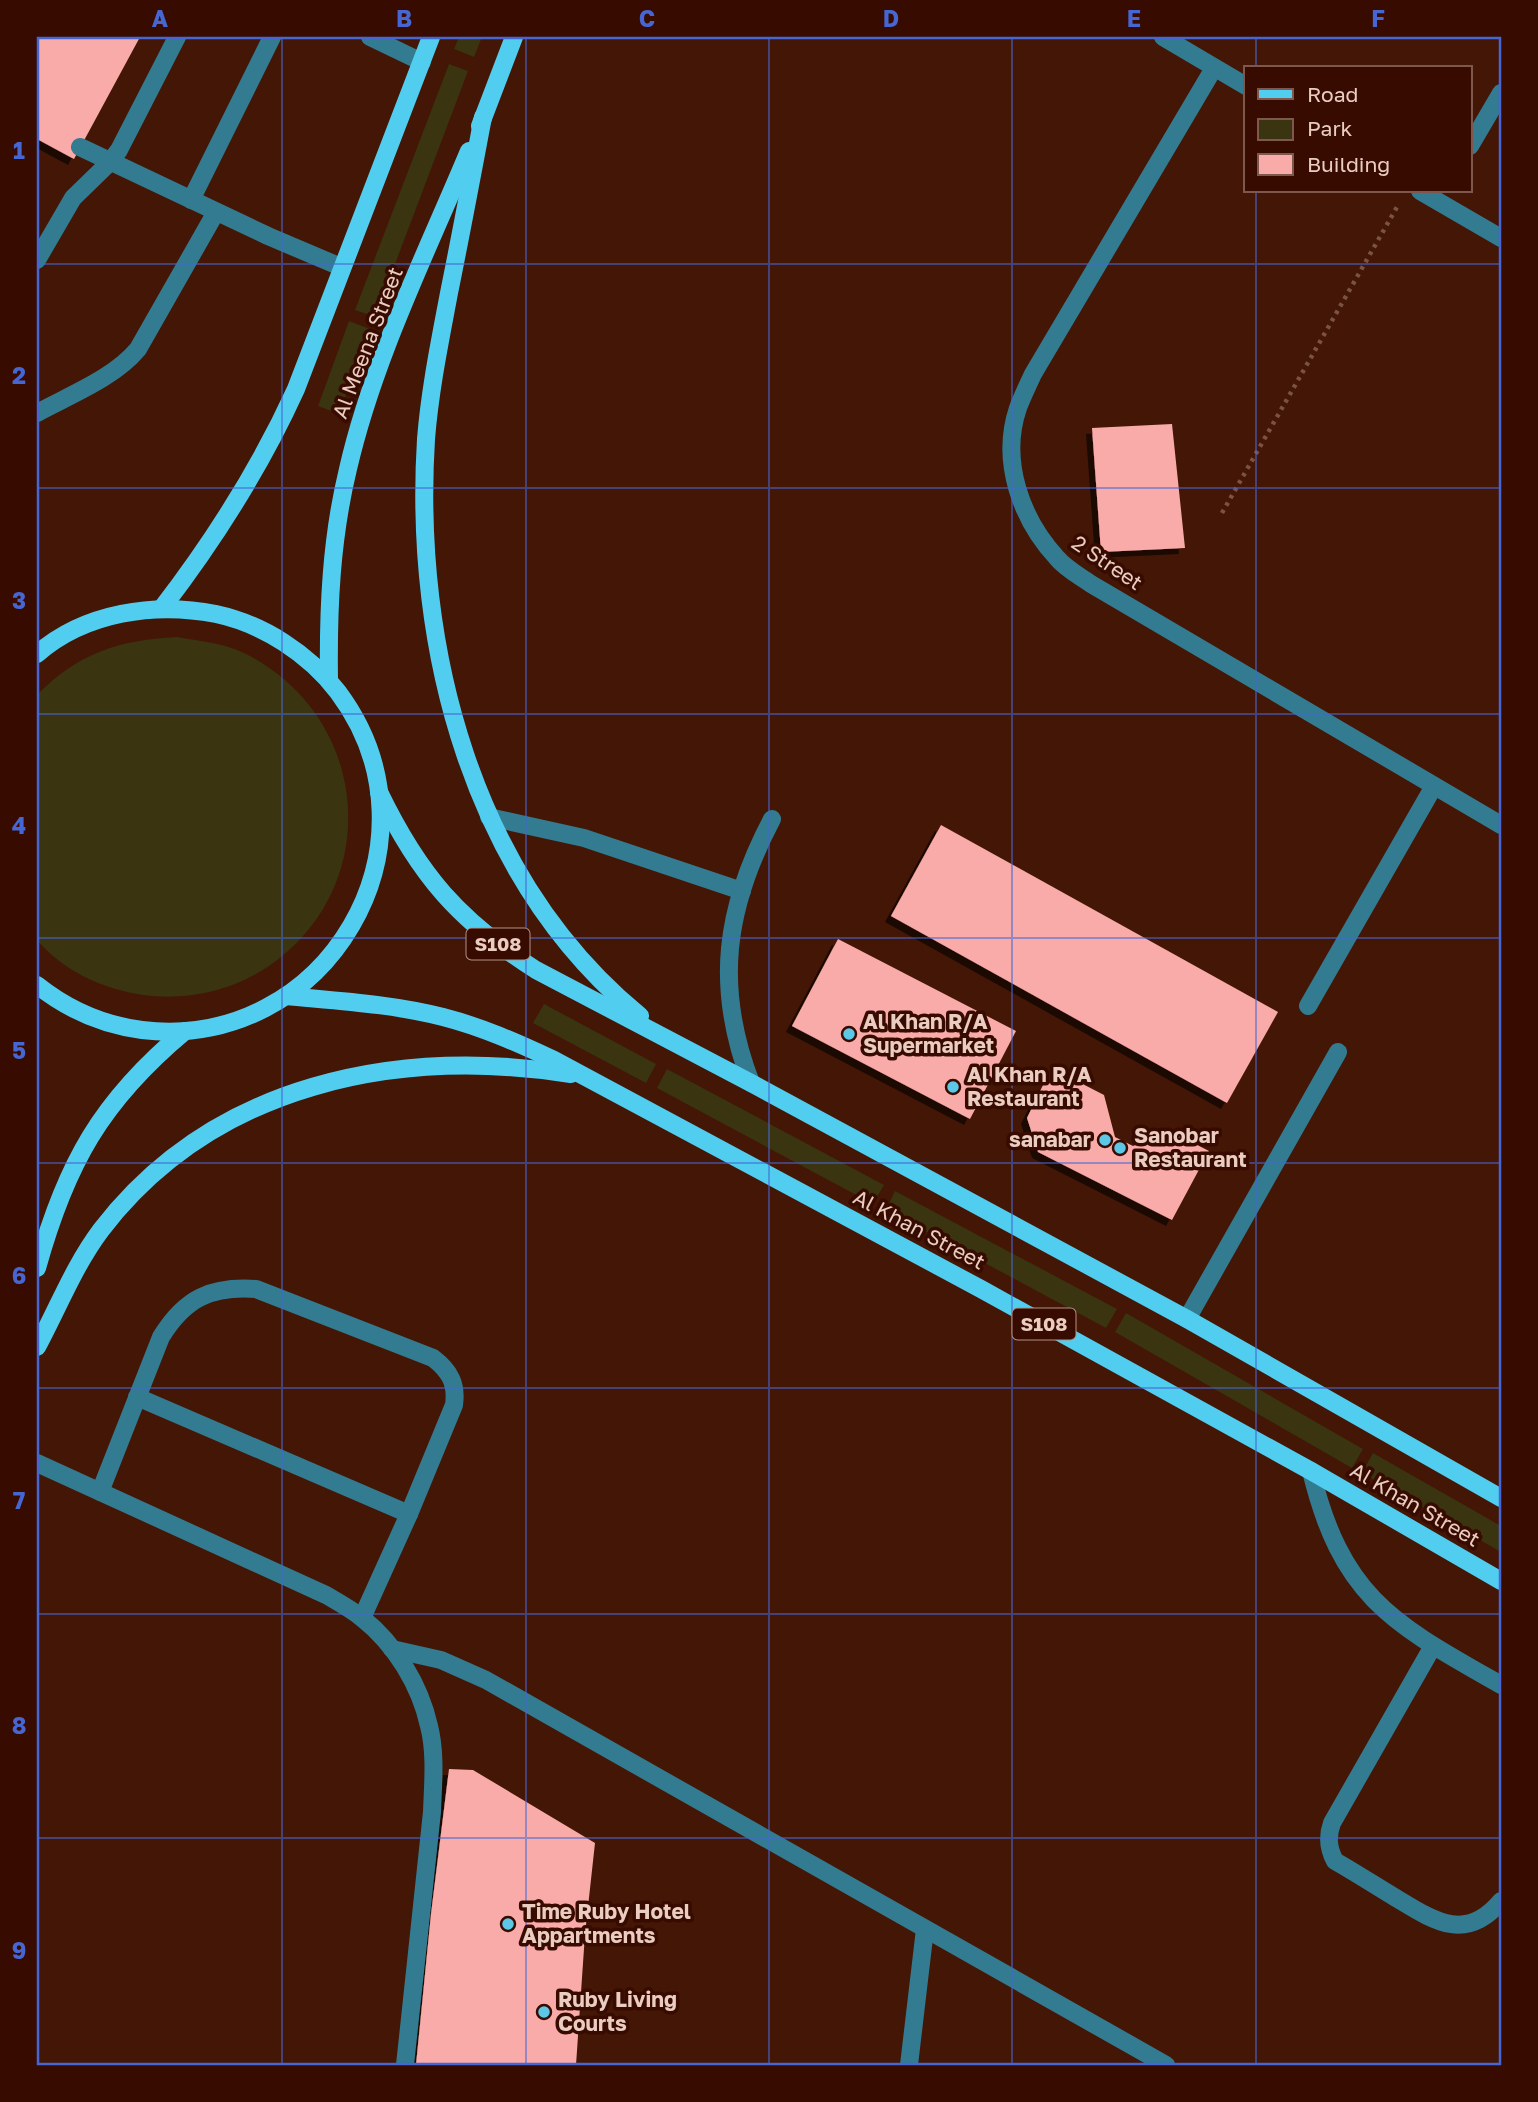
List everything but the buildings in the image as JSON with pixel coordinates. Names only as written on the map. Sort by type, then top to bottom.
[{"type":"main road","points":[[162,608],[217,533],[277,431],[296,389],[431,37]]},
{"type":"main road","name":"Al Meena Street","points":[[329,680],[331,573],[337,520],[348,467],[381,362],[514,37]]},
{"type":"main road","points":[[483,117],[433,376],[425,482],[428,572],[439,661],[463,750],[489,817],[528,889],[589,967],[627,1005],[668,1039]]},
{"type":"main road","points":[[37,985],[73,1009],[127,1028],[185,1031],[238,1020],[263,1010],[310,978],[331,957],[349,933],[373,880],[381,821],[373,761],[347,704],[329,680],[281,640],[224,616],[162,608],[101,620],[41,647]]},
{"type":"main road","name":"S108","points":[[379,792],[418,863],[443,894],[471,923],[536,970],[751,1083],[1186,1319],[1501,1498]]},
{"type":"main road","name":"Al Khan Street","points":[[286,996],[404,1009],[443,1017],[519,1043],[981,1289],[1311,1471],[1501,1581]]},
{"type":"main road","points":[[37,1268],[52,1216],[83,1146],[104,1114],[129,1084],[155,1056],[185,1031]]},
{"type":"main road","points":[[37,1347],[85,1254],[117,1211],[161,1169],[209,1132],[237,1115],[332,1080],[414,1066],[496,1065],[582,1075]]},
{"type":"street","points":[[37,260],[73,198],[119,150],[177,37]]},
{"type":"street","points":[[191,200],[272,37]]},
{"type":"street","points":[[370,37],[422,61]]},
{"type":"street","points":[[1163,37],[1244,85]]},
{"type":"street","name":"2 Street","points":[[1214,68],[1033,374],[1017,410],[1012,451],[1017,491],[1033,529],[1059,561],[1091,584],[1501,825]]},
{"type":"street","points":[[1472,143],[1501,93]]},
{"type":"street","points":[[80,147],[216,212],[341,267]]},
{"type":"street","points":[[1440,196],[1501,239]]},
{"type":"street","points":[[37,413],[115,371],[128,361],[138,349],[216,212]]},
{"type":"street","points":[[1308,1006],[1434,786]]},
{"type":"street","points":[[489,817],[584,838],[742,891]]},
{"type":"street","points":[[751,1083],[734,1030],[729,1002],[730,946],[742,891],[756,850],[772,819]]},
{"type":"street","points":[[1186,1319],[1338,1052]]},
{"type":"street","points":[[100,1492],[161,1337],[173,1318],[190,1303],[210,1292],[233,1287],[256,1289],[433,1358],[449,1373],[456,1394],[454,1405],[362,1618]]},
{"type":"street","points":[[137,1397],[409,1514]]},
{"type":"street","points":[[37,1463],[326,1595],[362,1618],[393,1649],[415,1685],[430,1726],[433,1770],[432,1812],[405,2065]]},
{"type":"street","points":[[1311,1471],[1333,1541],[1351,1572],[1369,1595],[1389,1616],[1433,1646],[1501,1685]]},
{"type":"street","points":[[1433,1646],[1332,1823],[1328,1841],[1331,1853],[1335,1861],[1440,1923],[1454,1925],[1474,1922],[1492,1912],[1501,1901]]},
{"type":"street","points":[[393,1649],[441,1660],[486,1680],[1166,2065]]},
{"type":"street","points":[[909,2065],[925,1929]]},
{"type":"path","points":[[1222,513],[1399,203]]},
{"type":"green space","points":[[459,37],[482,37],[474,57],[454,49]]},
{"type":"green space","points":[[449,64],[468,71],[375,317],[355,310]]},
{"type":"green space","points":[[349,321],[370,329],[339,414],[318,406]]},
{"type":"green space","points":[[177,637],[244,653],[286,681],[318,717],[338,758],[348,802],[346,848],[332,892],[307,932],[269,966],[224,988],[192,995],[160,997],[113,988],[85,977],[59,961],[37,940],[37,695],[68,669],[101,651],[136,641]]},
{"type":"green space","points":[[544,1004],[656,1064],[646,1083],[533,1023]]},
{"type":"green space","points":[[667,1069],[884,1185],[873,1204],[657,1088]]},
{"type":"green space","points":[[895,1191],[1117,1309],[1106,1328],[886,1210]]},
{"type":"green space","points":[[1126,1313],[1363,1449],[1352,1468],[1115,1332]]},
{"type":"green space","points":[[1373,1453],[1501,1526],[1501,1552],[1362,1473]]},
{"type":"place","name":"Al Khan R/A Supermarket","points":[[849,1034]]},
{"type":"place","name":"Al Khan R/A Restaurant","points":[[953,1087]]},
{"type":"place","name":"sanabar","points":[[1105,1140]]},
{"type":"place","name":"Sanobar Restaurant","points":[[1120,1148]]},
{"type":"place","name":"Time Ruby Hotel Appartments","points":[[508,1924]]},
{"type":"place","name":"Ruby Living Courts","points":[[544,2012]]}]
